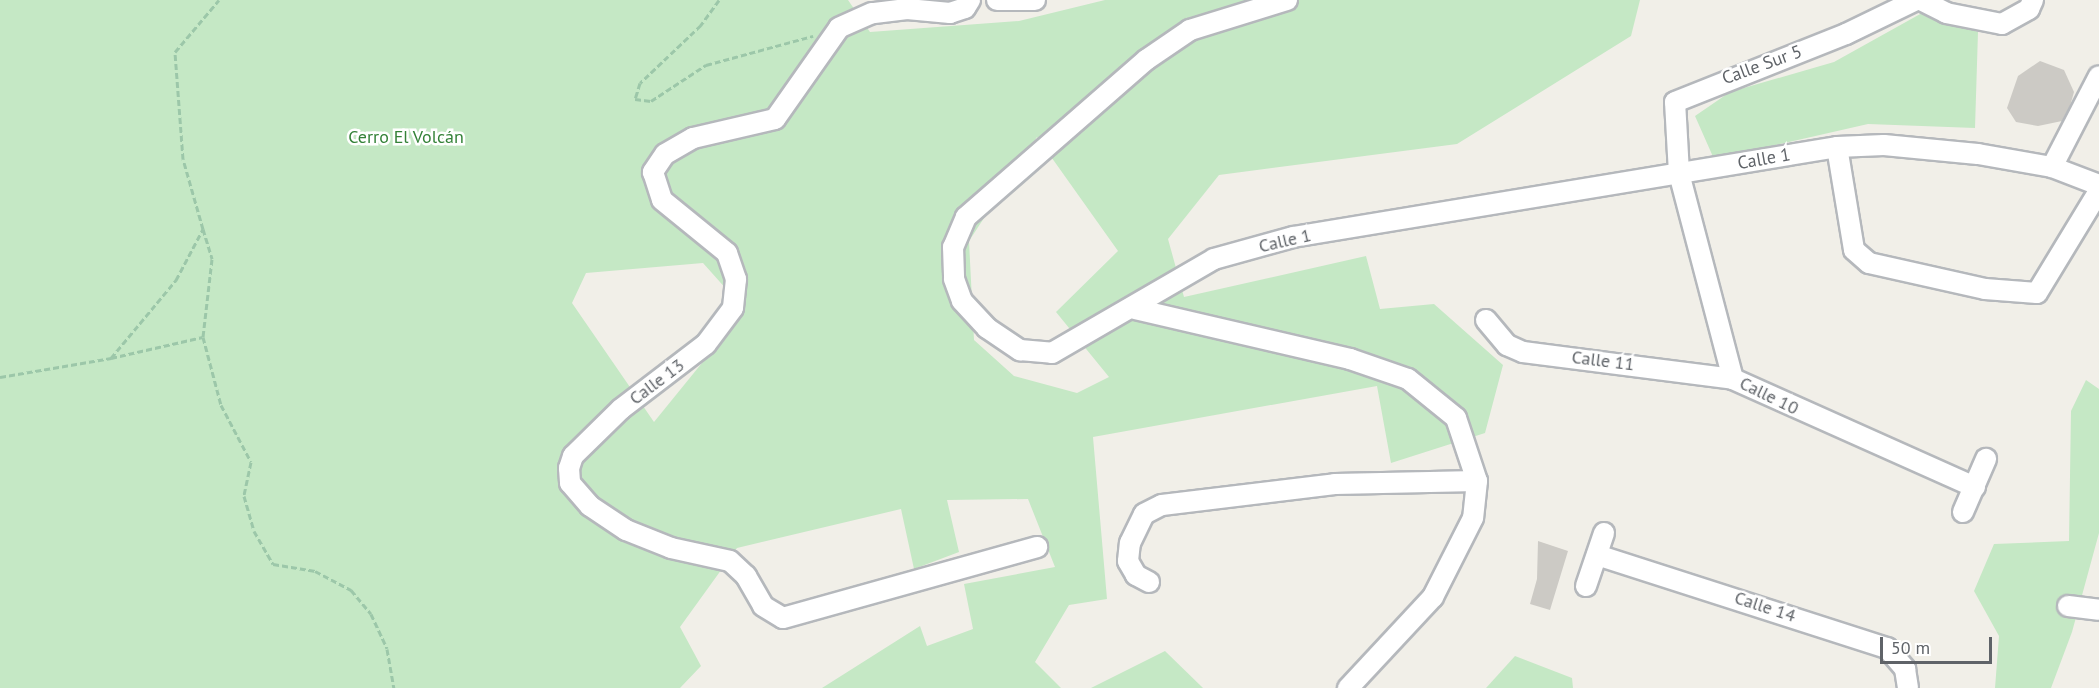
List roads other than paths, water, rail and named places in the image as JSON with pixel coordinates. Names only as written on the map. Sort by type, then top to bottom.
[{"type":"street","name":"Calle 13","points":[[970,0],[965,8],[950,13],[907,9],[872,13],[839,28],[775,119],[693,138],[665,154],[653,172],[662,201],[727,253],[736,279],[733,308],[706,344],[621,409],[573,456],[570,483],[590,506],[626,530],[740,567],[763,606],[783,618],[1037,547]]},
{"type":"street","points":[[997,0],[1035,0]]},
{"type":"street","name":"Calle 1","points":[[1287,0],[1190,30],[1146,60],[966,217],[953,247],[954,279],[962,301],[987,327],[1020,350],[1052,352],[1135,309],[1214,259],[1293,237],[1837,147],[1896,146],[2052,167],[2099,185]]},
{"type":"street","name":"Calle Sur 5","points":[[1679,173],[1673,112],[1675,102],[1684,94],[1846,34],[1916,0]]},
{"type":"street","points":[[1921,0],[1946,13],[2002,24],[2029,9],[2033,0]]},
{"type":"street","points":[[2052,167],[2099,76]]},
{"type":"street","points":[[1837,147],[1854,250],[1869,263],[1985,289],[2037,292],[2099,191]]},
{"type":"street","name":"Calle 10","points":[[1679,173],[1733,379],[1975,487]]},
{"type":"street","points":[[1135,309],[1296,344],[1408,379],[1456,418],[1477,481],[1473,518],[1458,557],[1433,597],[1348,688]]},
{"type":"street","name":"Calle 11","points":[[1486,320],[1507,345],[1523,352],[1733,379]]},
{"type":"street","points":[[1963,512],[1986,459]]},
{"type":"street","points":[[1149,582],[1136,575],[1128,561],[1130,543],[1144,514],[1162,505],[1335,484],[1477,481]]},
{"type":"street","points":[[1586,586],[1604,533]]},
{"type":"street","name":"Calle 14","points":[[1597,555],[1887,648],[1905,669],[1908,688]]},
{"type":"street","points":[[2068,606],[2099,610]]},
{"type":"park label","name":"Cerro El Volcán","points":[[406,137]]}]
